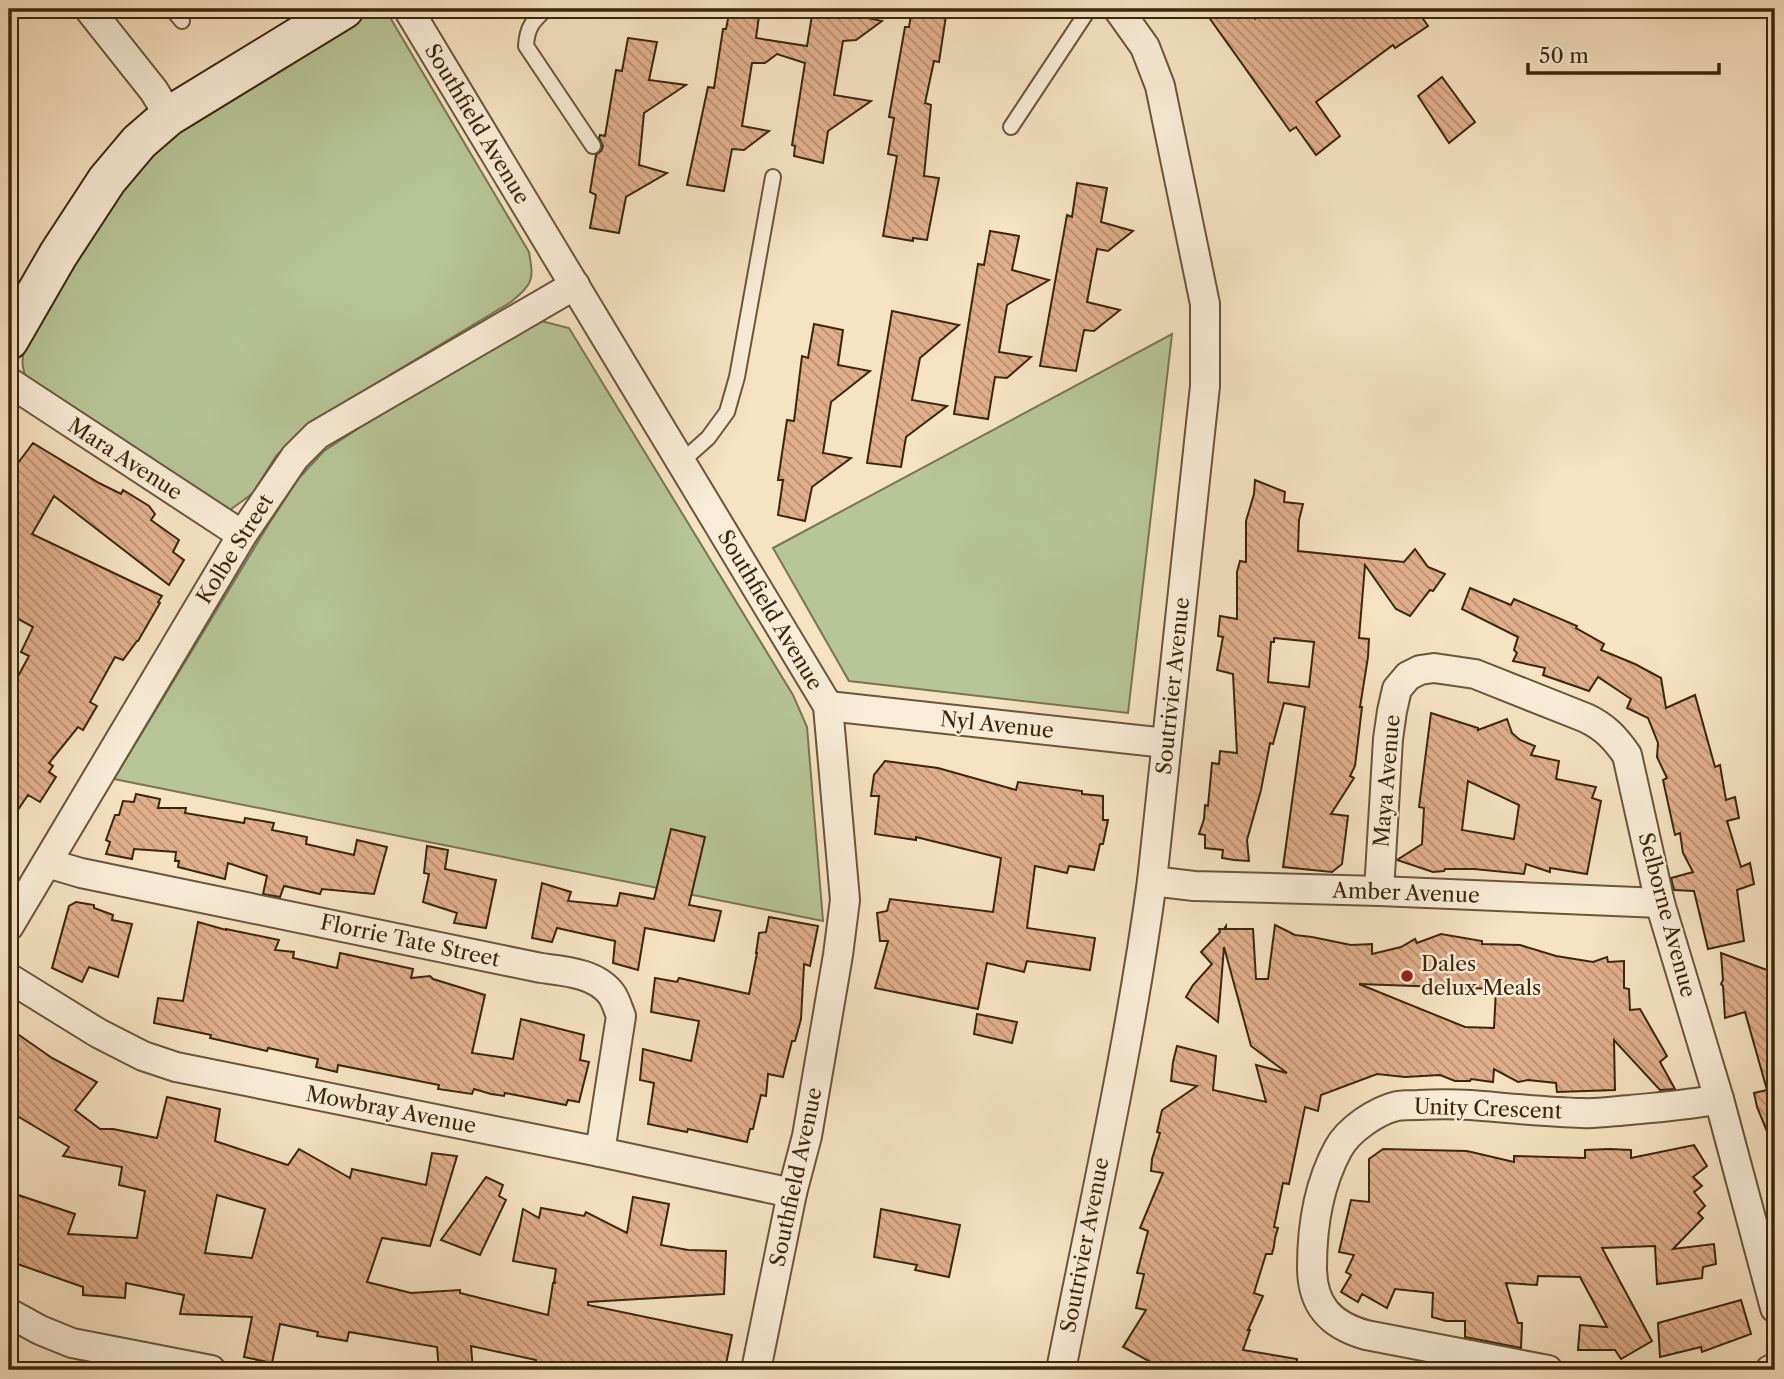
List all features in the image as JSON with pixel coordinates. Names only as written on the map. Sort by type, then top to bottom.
[{"type":"street","points":[[89,9],[154,91],[169,116]]},
{"type":"street","points":[[9,340],[58,255],[107,180],[139,142],[169,116],[344,9]]},
{"type":"street","name":"Southfield Avenue","points":[[408,9],[828,706],[845,900],[807,1136],[792,1193],[757,1370]]},
{"type":"street","name":"Soutrivier Avenue","points":[[1060,1370],[1143,948],[1204,400],[1205,304],[1160,86],[1144,47],[1118,9]]},
{"type":"street","name":"Kolbe Street","points":[[9,926],[242,535],[295,457],[317,435],[575,285]]},
{"type":"street","name":"Mara Avenue","points":[[9,382],[242,535]]},
{"type":"street","name":"Selborne Avenue","points":[[1409,676],[1420,670],[1434,668],[1475,674],[1600,725],[1614,737],[1627,755],[1660,903],[1719,1099],[1775,1308]]},
{"type":"street","name":"Maya Avenue","points":[[1379,891],[1391,711],[1397,690],[1409,676]]},
{"type":"street","name":"Nyl Avenue","points":[[828,706],[1166,743]]},
{"type":"street","name":"Florrie Tate Street","points":[[47,863],[81,873],[592,979],[612,995],[621,1016],[600,1152]]},
{"type":"street","name":"Amber Avenue","points":[[1152,881],[1194,886],[1660,903]]},
{"type":"street","name":"Mowbray Avenue","points":[[9,978],[98,1034],[143,1056],[176,1067],[792,1193]]},
{"type":"street","name":"Unity Crescent","points":[[1548,1370],[1508,1366],[1366,1335],[1341,1326],[1330,1318],[1317,1301],[1312,1278],[1312,1254],[1314,1227],[1323,1190],[1339,1147],[1350,1133],[1371,1118],[1398,1106],[1438,1103],[1585,1113],[1719,1099]]},
{"type":"street","points":[[9,1313],[40,1331],[72,1343],[165,1366],[211,1370]]},
{"type":"street","points":[[1770,1370],[1775,1368]]},
{"type":"lane","points":[[172,9],[182,21]]},
{"type":"lane","points":[[546,9],[534,20],[526,34],[526,46],[593,146]]},
{"type":"lane","points":[[1011,128],[1089,9]]},
{"type":"lane","points":[[681,462],[708,438],[727,412],[737,377],[773,177]]},
{"type":"green space","points":[[377,9],[385,9],[529,252],[530,281],[511,302],[312,422],[276,456],[253,493],[230,510],[206,499],[29,386],[23,367],[28,337],[109,197],[153,149],[214,108]]},
{"type":"green space","points":[[537,320],[569,328],[793,695],[807,727],[823,921],[114,779],[299,478],[324,451]]},
{"type":"green space","points":[[1172,334],[1128,713],[849,681],[773,548]]},
{"type":"building","points":[[730,9],[760,9],[756,38],[807,46],[813,9],[849,13],[882,21],[856,40],[843,41],[834,95],[871,101],[828,131],[823,163],[794,156],[795,146],[792,145],[805,63],[777,54],[765,63],[752,63],[742,126],[769,131],[744,150],[732,149],[724,191],[687,185],[708,87],[714,88],[723,29],[726,29]]},
{"type":"building","points":[[912,9],[947,9],[939,62],[934,61],[925,103],[931,105],[924,176],[939,178],[927,240],[913,238],[913,241],[883,236],[897,156],[888,154],[894,118],[889,117],[905,27],[909,27]]},
{"type":"building","points":[[1203,9],[1247,9],[1255,19],[1270,9],[1416,9],[1428,26],[1395,48],[1393,45],[1316,102],[1340,136],[1316,155],[1296,127],[1290,131]]},
{"type":"building","points":[[628,38],[657,42],[649,80],[686,85],[644,113],[639,165],[667,173],[626,197],[619,233],[590,228],[596,195],[590,192],[596,155],[603,146],[599,138],[600,135],[605,136],[616,70],[622,71]]},
{"type":"building","points":[[1442,77],[1475,122],[1449,143],[1418,96]]},
{"type":"building","points":[[1077,183],[1107,188],[1101,222],[1133,231],[1108,251],[1097,249],[1087,302],[1120,310],[1094,331],[1084,330],[1076,371],[1040,366],[1067,215],[1072,217]]},
{"type":"building","points":[[990,231],[1019,236],[1012,270],[1049,280],[1007,305],[999,352],[1031,357],[1007,378],[995,377],[988,419],[954,414],[978,264],[984,265]]},
{"type":"building","points":[[892,311],[959,325],[920,358],[912,400],[947,406],[906,437],[901,467],[867,463]]},
{"type":"building","points":[[814,324],[843,330],[838,365],[870,371],[831,402],[823,453],[851,458],[812,487],[805,521],[778,515],[783,480],[778,480],[787,420],[794,421],[802,356],[808,358]]},
{"type":"building","points":[[33,443],[99,483],[121,494],[123,490],[149,506],[155,514],[151,520],[179,540],[173,552],[184,560],[169,585],[54,496],[32,534],[162,596],[138,641],[123,660],[115,657],[90,702],[97,706],[83,730],[78,727],[49,763],[53,766],[49,772],[56,777],[40,802],[28,795],[9,823],[9,693],[29,656],[21,652],[33,627],[9,614],[9,475]]},
{"type":"building","points":[[1255,480],[1285,492],[1284,502],[1303,504],[1299,520],[1298,551],[1404,562],[1415,549],[1428,567],[1445,574],[1410,616],[1396,609],[1365,565],[1359,638],[1369,639],[1368,657],[1355,766],[1350,776],[1354,778],[1331,814],[1348,816],[1342,864],[1332,872],[1283,867],[1305,707],[1284,703],[1273,744],[1270,743],[1247,840],[1249,861],[1222,858],[1223,850],[1205,848],[1205,835],[1199,834],[1205,805],[1208,806],[1212,763],[1219,764],[1220,751],[1237,753],[1233,674],[1217,670],[1223,637],[1218,636],[1220,616],[1237,619],[1237,572],[1240,561],[1246,562],[1246,521]],"holes":[[[1274,638],[1314,642],[1309,687],[1268,682],[1271,642],[1274,642]]]},
{"type":"building","points":[[1470,588],[1511,605],[1514,599],[1577,626],[1576,628],[1604,644],[1601,650],[1661,678],[1666,708],[1695,695],[1715,767],[1720,765],[1726,800],[1735,797],[1739,818],[1727,821],[1741,867],[1750,863],[1754,884],[1737,890],[1744,941],[1708,949],[1694,891],[1674,890],[1671,878],[1693,872],[1683,853],[1680,833],[1675,835],[1663,780],[1667,778],[1657,757],[1658,743],[1648,718],[1627,708],[1631,699],[1598,677],[1589,691],[1543,675],[1545,668],[1513,661],[1517,653],[1514,650],[1518,637],[1462,609]]},
{"type":"building","points":[[1431,713],[1478,730],[1507,719],[1512,733],[1520,740],[1535,746],[1531,755],[1559,761],[1556,779],[1596,787],[1592,798],[1601,801],[1587,874],[1550,868],[1550,872],[1526,864],[1524,874],[1474,869],[1445,869],[1433,872],[1397,860],[1422,844],[1424,808],[1419,807]],"holes":[[[1468,781],[1519,805],[1514,839],[1462,830]]]},
{"type":"building","points":[[885,761],[938,768],[1016,790],[1018,782],[1103,796],[1103,820],[1108,820],[1094,870],[1069,866],[1067,873],[1035,866],[1027,928],[1095,938],[1090,970],[1027,961],[1024,972],[987,963],[978,1009],[875,988],[888,941],[880,941],[877,913],[887,911],[890,899],[993,912],[1001,858],[916,837],[916,840],[875,834],[879,796],[871,796],[874,775]]},
{"type":"building","points":[[136,794],[160,799],[158,808],[186,808],[185,813],[244,823],[245,818],[274,823],[272,830],[307,837],[306,844],[354,855],[357,840],[387,847],[374,894],[322,889],[320,894],[284,886],[280,897],[263,894],[267,876],[228,863],[225,879],[178,867],[179,861],[175,861],[176,852],[134,849],[132,859],[106,854],[110,842],[106,840],[115,815],[119,815],[123,801],[134,802]]},
{"type":"building","points":[[671,829],[705,837],[689,905],[721,911],[714,941],[645,928],[638,970],[613,963],[615,941],[557,928],[552,942],[532,938],[542,883],[571,892],[568,901],[617,906],[620,893],[654,899]]},
{"type":"building","points":[[427,846],[448,850],[445,869],[496,880],[486,928],[454,923],[457,913],[423,902],[429,874],[424,873]]},
{"type":"building","points":[[76,902],[94,905],[94,908],[113,915],[112,920],[132,924],[118,977],[89,967],[82,982],[52,968],[69,906]]},
{"type":"building","points":[[769,917],[818,926],[810,966],[804,964],[801,1019],[795,1041],[792,1041],[783,1077],[768,1074],[766,1096],[761,1095],[747,1142],[688,1129],[687,1132],[648,1124],[654,1083],[640,1080],[643,1049],[691,1061],[699,1021],[651,1012],[655,978],[677,982],[679,978],[749,994],[759,933],[766,932]]},
{"type":"building","points":[[198,922],[279,940],[275,950],[294,952],[293,958],[337,968],[340,953],[413,969],[411,978],[430,976],[485,995],[472,1053],[513,1059],[521,1019],[584,1035],[580,1060],[589,1062],[579,1102],[568,1100],[566,1105],[474,1089],[472,1094],[438,1089],[439,1085],[338,1065],[337,1072],[316,1067],[318,1059],[268,1048],[267,1051],[154,1023],[158,998],[183,1001]]},
{"type":"building","points":[[1275,925],[1295,935],[1351,945],[1372,944],[1372,954],[1401,947],[1415,939],[1417,943],[1441,934],[1482,941],[1482,944],[1520,945],[1556,956],[1593,962],[1607,957],[1608,962],[1624,961],[1624,988],[1629,989],[1630,1010],[1640,1009],[1667,1056],[1660,1062],[1675,1089],[1660,1090],[1614,1040],[1615,1090],[1557,1092],[1556,1083],[1528,1080],[1518,1082],[1494,1069],[1493,1082],[1471,1079],[1455,1081],[1440,1075],[1405,1077],[1377,1074],[1321,1095],[1318,1111],[1305,1107],[1289,1184],[1283,1183],[1274,1227],[1278,1228],[1272,1254],[1266,1254],[1254,1293],[1263,1296],[1248,1330],[1243,1350],[1297,1359],[1296,1370],[1165,1370],[1123,1347],[1146,1310],[1136,1308],[1144,1274],[1137,1273],[1148,1231],[1140,1228],[1163,1173],[1151,1171],[1160,1133],[1157,1132],[1162,1110],[1197,1086],[1171,1081],[1177,1046],[1216,1056],[1213,1090],[1266,1102],[1256,1065],[1287,1073],[1251,1046],[1224,947],[1218,1022],[1186,997],[1212,964],[1201,952],[1220,932],[1219,929],[1226,926],[1226,929],[1253,929],[1256,979],[1268,979]],"holes":[[[1359,984],[1496,989],[1494,1028],[1465,1027]]]},
{"type":"building","points":[[1721,953],[1775,973],[1775,1151],[1757,1107],[1754,1093],[1767,1090],[1745,1012],[1725,1018]]},
{"type":"building","points":[[977,1014],[1017,1022],[1012,1043],[974,1034]]},
{"type":"building","points":[[9,1028],[52,1058],[97,1082],[75,1110],[100,1129],[157,1138],[167,1097],[220,1109],[215,1141],[288,1165],[299,1149],[350,1178],[352,1169],[426,1185],[432,1153],[457,1156],[430,1246],[382,1238],[367,1282],[411,1293],[460,1290],[460,1293],[548,1315],[553,1283],[556,1283],[556,1269],[513,1261],[523,1209],[539,1218],[541,1208],[584,1216],[586,1212],[627,1233],[633,1197],[669,1204],[661,1245],[688,1250],[726,1251],[724,1294],[588,1302],[588,1305],[732,1335],[726,1364],[717,1364],[715,1370],[534,1370],[536,1360],[471,1346],[473,1370],[439,1370],[437,1347],[349,1332],[347,1341],[317,1336],[318,1332],[280,1324],[272,1363],[244,1357],[252,1317],[180,1314],[184,1295],[126,1283],[125,1298],[83,1295],[83,1287],[9,1261],[9,1192],[75,1214],[68,1234],[137,1238],[145,1191],[119,1185],[122,1167],[63,1156],[69,1147],[9,1111]],"holes":[[[217,1195],[265,1209],[252,1258],[205,1253]]]},
{"type":"building","points":[[1694,1145],[1707,1166],[1693,1177],[1702,1186],[1694,1192],[1705,1206],[1698,1213],[1703,1218],[1673,1249],[1714,1244],[1716,1264],[1703,1267],[1702,1278],[1657,1284],[1655,1246],[1602,1248],[1652,1341],[1621,1359],[1615,1350],[1578,1350],[1580,1325],[1607,1327],[1580,1277],[1538,1276],[1537,1285],[1506,1283],[1518,1323],[1522,1323],[1521,1348],[1465,1337],[1465,1321],[1446,1321],[1432,1317],[1433,1293],[1395,1289],[1387,1308],[1362,1294],[1358,1302],[1341,1292],[1351,1275],[1346,1272],[1354,1255],[1339,1252],[1351,1200],[1369,1202],[1369,1159],[1383,1149],[1467,1151],[1514,1162],[1514,1156],[1585,1158],[1585,1150],[1609,1149],[1631,1150],[1631,1158]]},
{"type":"building","points":[[486,1177],[503,1185],[499,1196],[506,1200],[480,1255],[441,1240]]},
{"type":"building","points":[[881,1209],[960,1225],[949,1277],[915,1270],[917,1265],[874,1257]]},
{"type":"building","points":[[1741,1300],[1751,1334],[1702,1352],[1701,1347],[1660,1357],[1658,1323]]},
{"type":"place","name":"Dales delux Meals","points":[[1407,976]]}]
